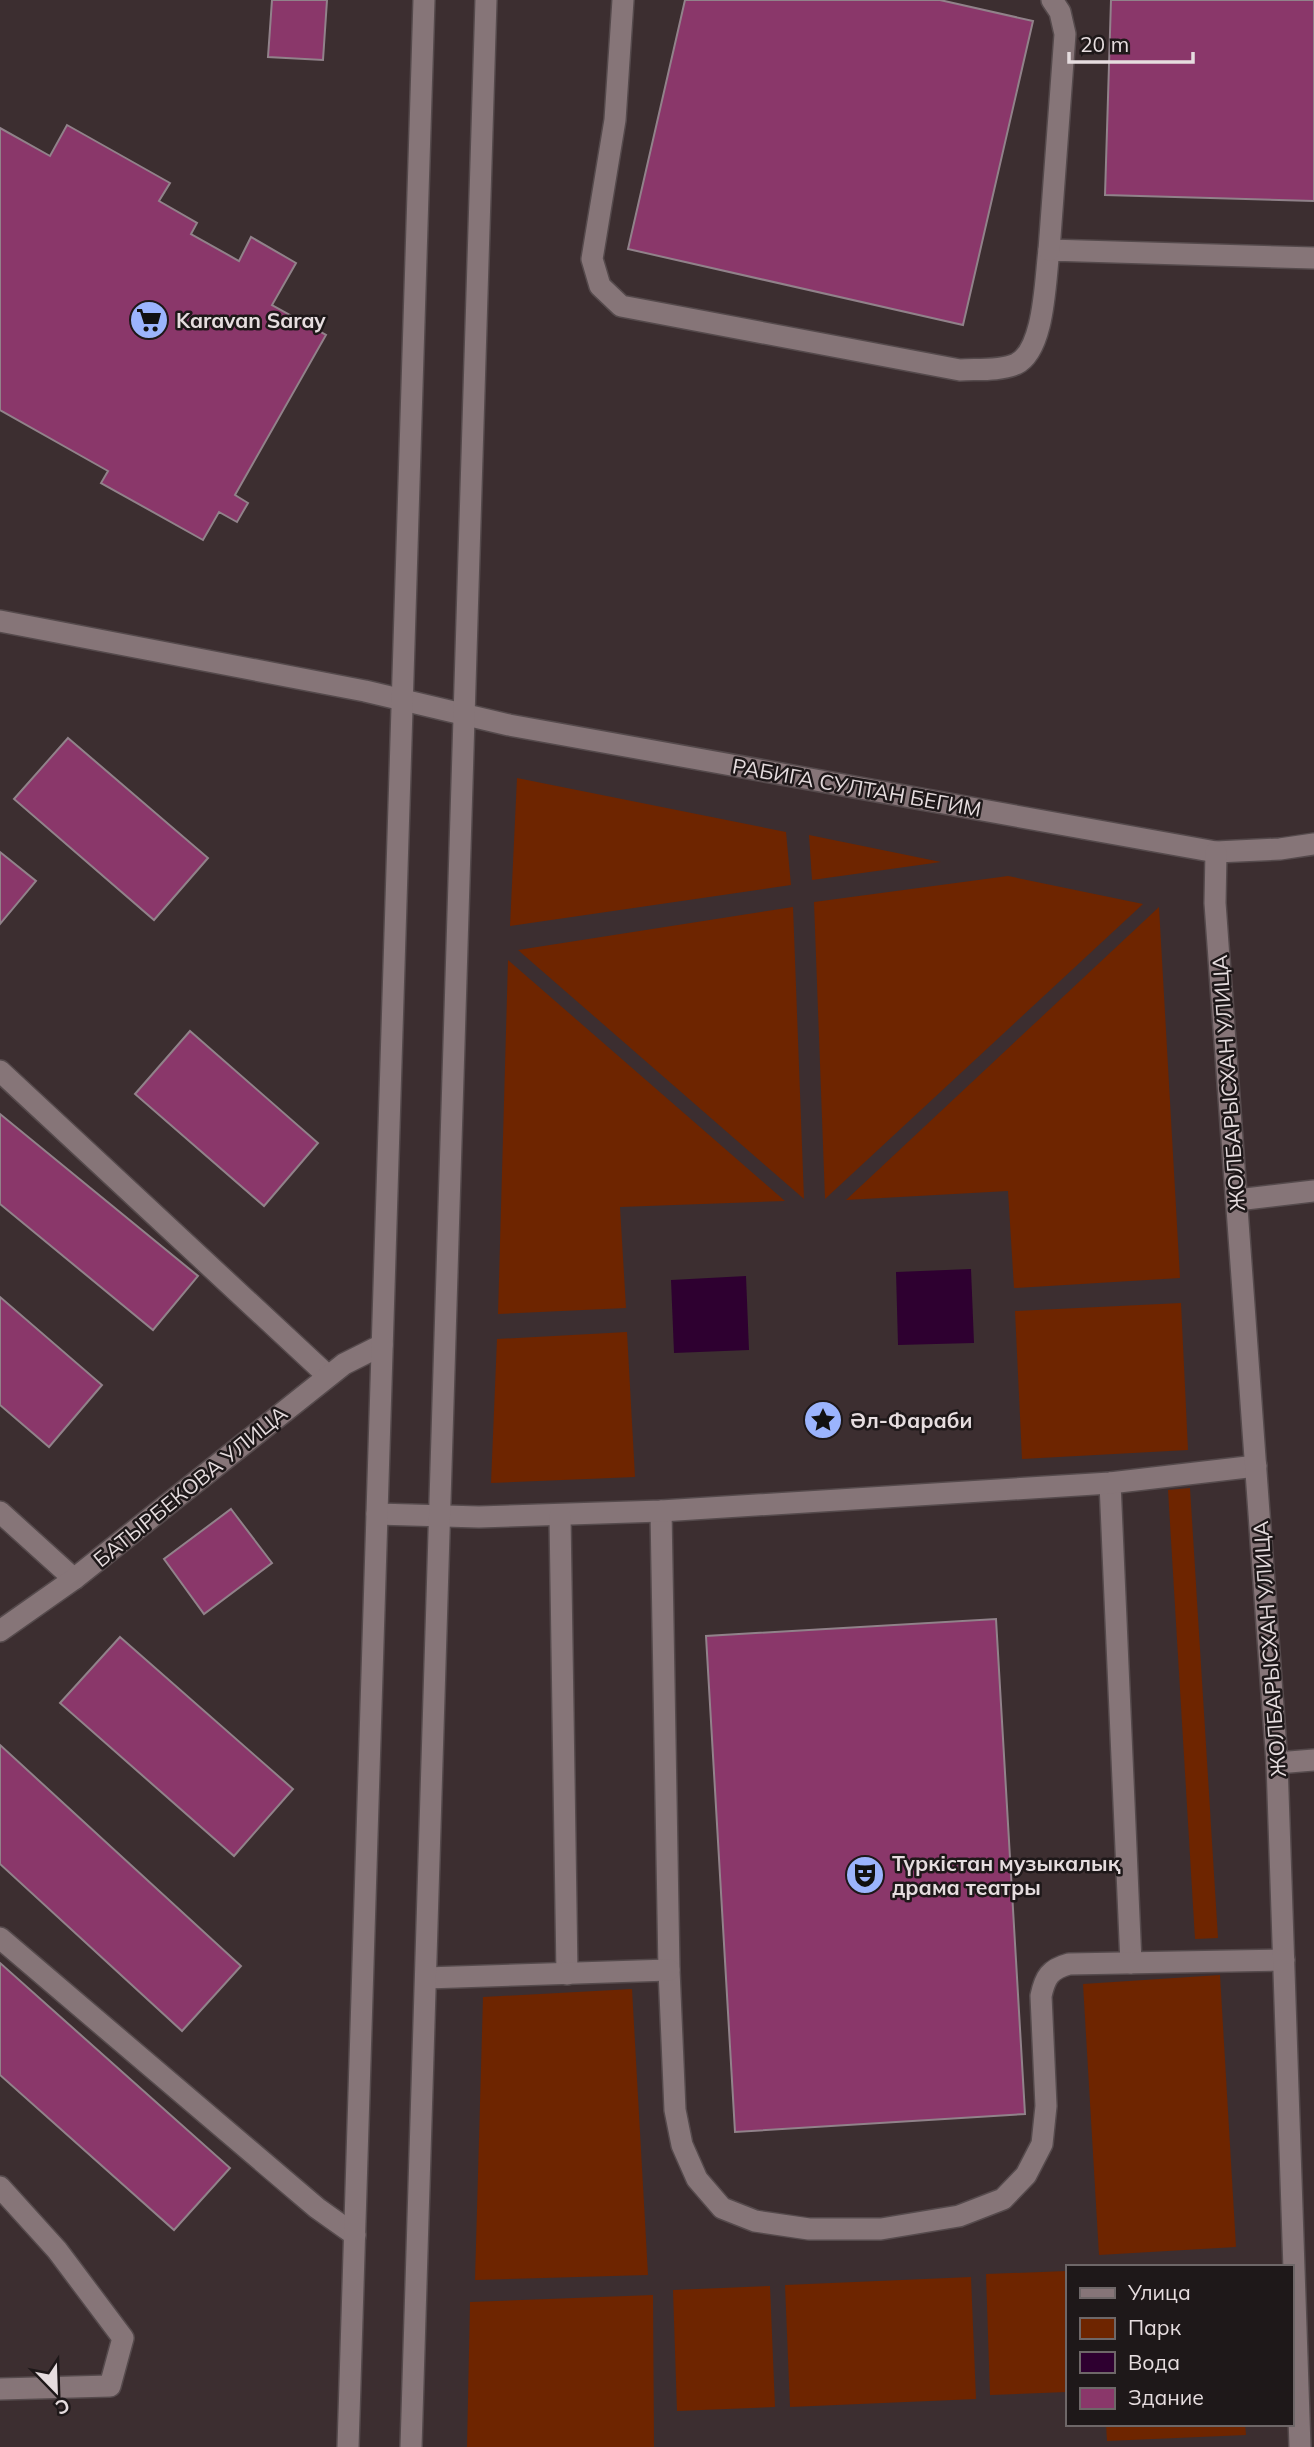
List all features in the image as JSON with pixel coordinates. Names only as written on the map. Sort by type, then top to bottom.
[{"type":"street","points":[[348,2447],[424,0]]},
{"type":"street","points":[[411,2447],[486,0]]},
{"type":"street","points":[[623,0],[615,120],[592,260],[600,286],[621,306],[960,370],[1007,367],[1018,363],[1028,354],[1038,334],[1049,250],[1065,34],[1060,12],[1052,0]]},
{"type":"street","points":[[1049,250],[1314,258]]},
{"type":"street","name":"РАБИГА СУЛТАН БЕГИМ","points":[[0,621],[401,699],[509,724],[1216,852],[1280,849],[1314,844]]},
{"type":"street","name":"ЖОЛБАРЫСХАН УЛИЦА","points":[[1216,852],[1215,903],[1277,1763],[1300,2447]]},
{"type":"street","points":[[0,1071],[328,1376]]},
{"type":"street","points":[[1237,1200],[1314,1191]]},
{"type":"street","name":"БАТЫРБЕКОВА УЛИЦА","points":[[0,1631],[74,1579],[344,1364],[382,1345]]},
{"type":"street","points":[[377,1514],[560,1516],[661,1511],[1110,1483],[1256,1466]]},
{"type":"street","points":[[1110,1483],[1131,1963]]},
{"type":"street","points":[[661,1511],[674,2110],[682,2145],[697,2179],[722,2208],[755,2221],[808,2229],[881,2229],[959,2216],[1003,2199],[1026,2175],[1042,2144],[1046,2106],[1041,1996],[1044,1979],[1053,1968],[1069,1964],[1284,1960]]},
{"type":"street","points":[[0,1512],[74,1579]]},
{"type":"street","points":[[560,1516],[567,1974]]},
{"type":"street","points":[[1277,1763],[1314,1760]]},
{"type":"street","points":[[0,1938],[317,2208],[355,2235]]},
{"type":"street","points":[[426,1978],[669,1970]]},
{"type":"street","points":[[0,2187],[57,2250],[123,2338],[110,2386],[0,2389]]},
{"type":"green space","points":[[517,778],[786,832],[791,885],[510,926]]},
{"type":"green space","points":[[809,835],[941,862],[812,880]]},
{"type":"green space","points":[[1008,876],[1143,904],[825,1199],[814,902]]},
{"type":"green space","points":[[793,907],[804,1199],[518,950]]},
{"type":"green space","points":[[1159,907],[1180,1278],[1014,1288],[1008,1191],[846,1200]]},
{"type":"green space","points":[[508,960],[785,1201],[620,1207],[626,1308],[498,1314]]},
{"type":"green space","points":[[1181,1303],[1188,1450],[1022,1459],[1015,1311]]},
{"type":"green space","points":[[627,1332],[635,1477],[491,1483],[497,1339]]},
{"type":"green space","points":[[1190,1488],[1218,1938],[1195,1939],[1168,1490]]},
{"type":"green space","points":[[1220,1975],[1236,2247],[1099,2255],[1083,1984]]},
{"type":"green space","points":[[632,1989],[648,2275],[475,2280],[483,1997]]},
{"type":"green space","points":[[1066,2271],[1066,2392],[990,2395],[986,2274]]},
{"type":"green space","points":[[971,2277],[976,2399],[790,2407],[785,2285]]},
{"type":"green space","points":[[770,2286],[775,2407],[677,2411],[673,2290]]},
{"type":"green space","points":[[653,2295],[654,2447],[467,2447],[470,2302]]},
{"type":"green space","points":[[1106,2426],[1245,2426],[1246,2435],[1107,2441]]},
{"type":"water","points":[[971,1269],[974,1343],[898,1345],[896,1272]]},
{"type":"water","points":[[746,1276],[749,1350],[674,1353],[671,1280]]},
{"type":"building","points":[[272,0],[327,0],[323,60],[268,57]]},
{"type":"building","points":[[685,0],[940,0],[1033,21],[963,325],[628,249]]},
{"type":"building","points":[[1111,0],[1314,0],[1314,201],[1105,195]]},
{"type":"building","name":"Karavan Saray","points":[[67,125],[170,183],[159,201],[197,223],[191,234],[239,261],[251,237],[296,263],[272,305],[326,335],[235,495],[248,503],[237,522],[219,512],[203,540],[101,483],[108,471],[0,410],[0,128],[50,156]]},
{"type":"building","points":[[68,738],[208,858],[154,920],[14,799]]},
{"type":"building","points":[[0,852],[36,881],[0,924]]},
{"type":"building","points":[[190,1031],[318,1143],[264,1206],[135,1094]]},
{"type":"building","points":[[0,1114],[198,1276],[153,1330],[0,1204]]},
{"type":"building","points":[[0,1297],[102,1385],[49,1447],[0,1405]]},
{"type":"building","points":[[231,1509],[272,1563],[204,1614],[164,1559]]},
{"type":"building","name":"Түркістан музыкалық драма театры","points":[[996,1619],[1025,2114],[735,2132],[706,1636]]},
{"type":"building","points":[[120,1637],[293,1789],[234,1856],[60,1703]]},
{"type":"building","points":[[0,1745],[241,1966],[182,2031],[0,1864]]},
{"type":"building","points":[[0,1963],[230,2168],[174,2230],[0,2075]]},
{"type":"place","name":"Karavan Saray","points":[[149,320]]},
{"type":"place","name":"Әл-Фараби","points":[[823,1420]]},
{"type":"place","name":"Түркістан музыкалық драма театры","points":[[865,1875]]}]
